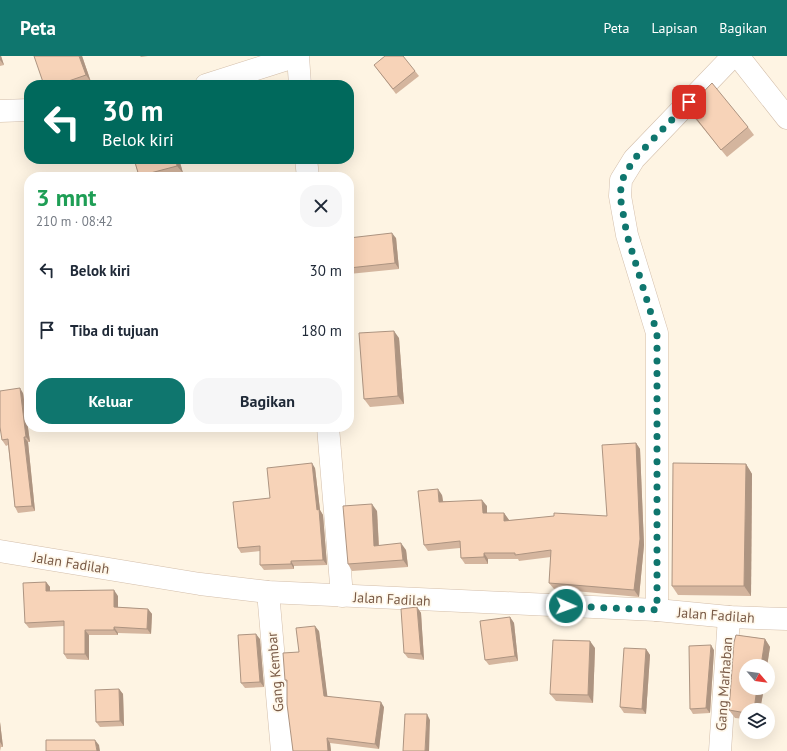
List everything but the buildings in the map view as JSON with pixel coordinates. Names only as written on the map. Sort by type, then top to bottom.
[{"type":"street","points":[[222,80],[297,56],[299,80]]},
{"type":"street","points":[[657,610],[657,333],[627,235],[620,196],[622,180],[634,159],[733,56]]},
{"type":"street","points":[[738,56],[787,118]]},
{"type":"street","points":[[0,111],[24,110]]},
{"type":"street","points":[[328,432],[342,596]]},
{"type":"street","name":"Jalan Fadilah","points":[[0,551],[200,584],[268,592],[398,600],[657,610],[729,617],[787,619]]},
{"type":"street","name":"Gang Kembar","points":[[268,592],[282,751]]},
{"type":"street","name":"Gang Marhaban","points":[[720,751],[729,617]]},
{"type":"route","points":[[566,606],[657,610],[657,333],[627,235],[620,196],[622,180],[634,159],[689,102]]}]
